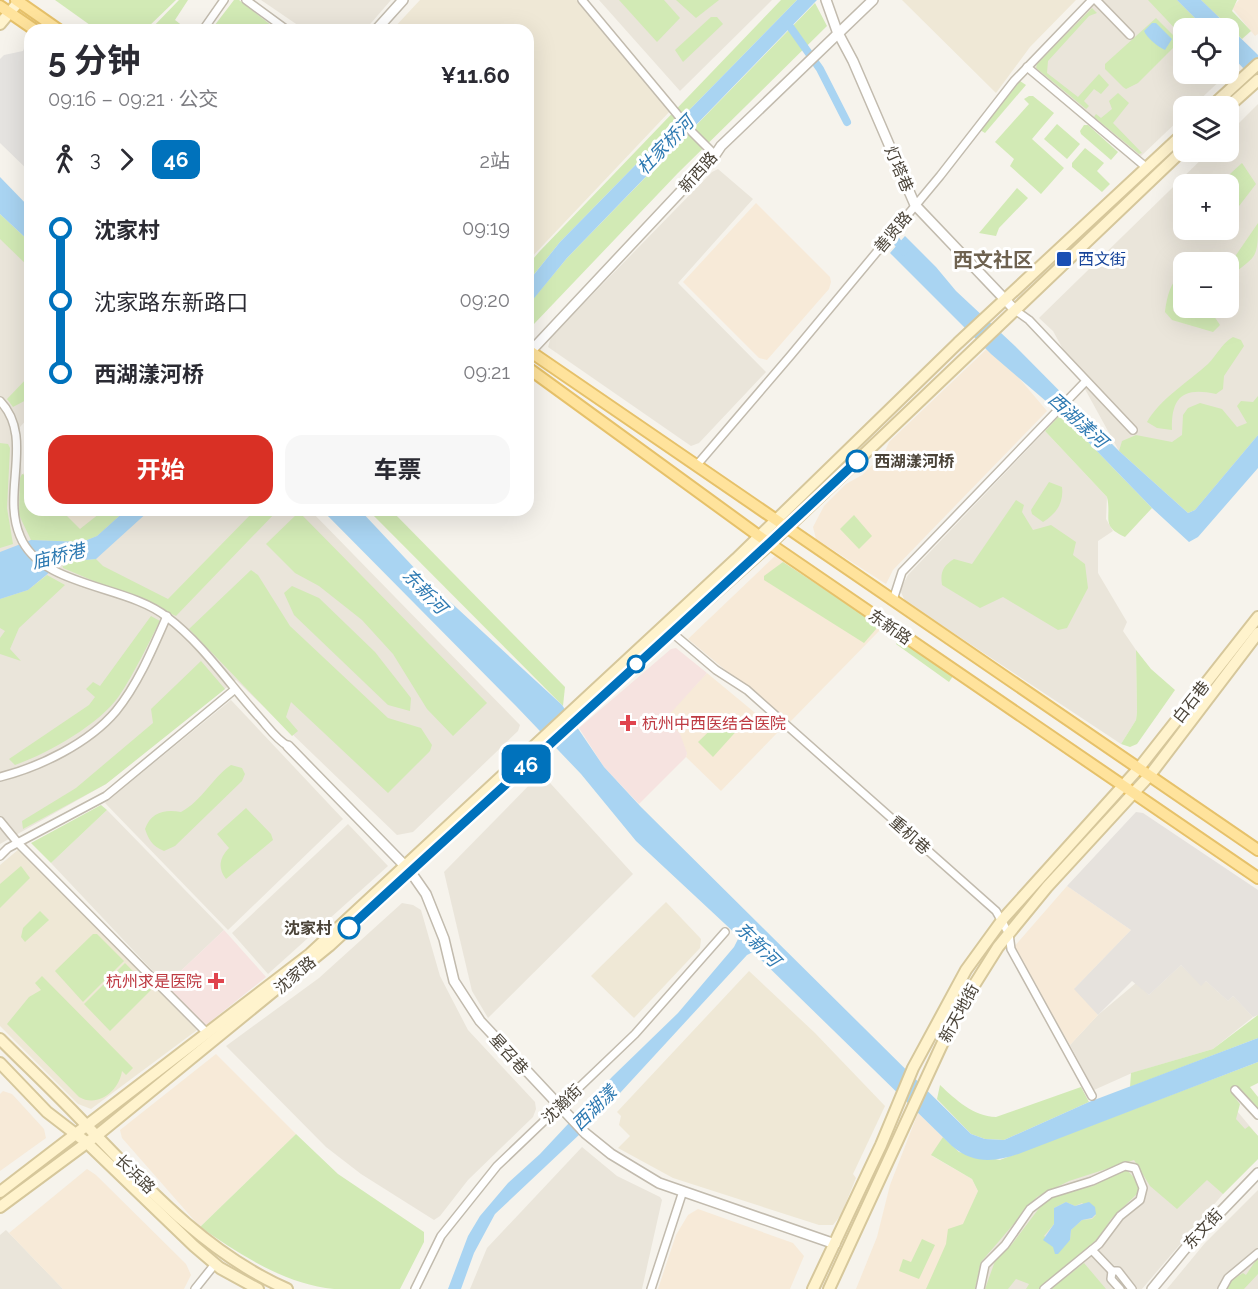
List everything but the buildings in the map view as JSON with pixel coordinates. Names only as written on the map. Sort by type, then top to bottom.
[{"type":"main road","points":[[0,24],[9,5]]},
{"type":"main road","points":[[9,5],[28,24]]},
{"type":"main road","points":[[9,5],[47,24]]},
{"type":"main road","points":[[1223,96],[1258,64]]},
{"type":"main road","points":[[1239,97],[1255,83]]},
{"type":"main road","points":[[759,534],[969,332],[1173,143]]},
{"type":"main road","points":[[787,528],[1173,159]]},
{"type":"main road","name":"东新路","points":[[534,354],[1258,850]]},
{"type":"main road","name":"东新路","points":[[534,372],[770,544],[1258,878]]},
{"type":"main road","name":"沈家路","points":[[0,1207],[96,1136],[298,974],[407,868],[579,709],[668,629],[787,528]]},
{"type":"main road","name":"沈家路","points":[[668,629],[759,534]]},
{"type":"main road","name":"白石巷","points":[[1121,786],[1139,768],[1258,617]]},
{"type":"main road","name":"白石巷","points":[[1150,775],[1258,633]]},
{"type":"main road","name":"新天地街","points":[[829,1289],[956,1014],[1009,934],[1047,887],[1150,775]]},
{"type":"main road","name":"新天地街","points":[[813,1289],[913,1068],[966,970],[1003,919],[1121,786]]},
{"type":"main road","name":"沈家路","points":[[0,1192],[293,968],[407,868]]},
{"type":"main road","name":"长浜路","points":[[0,1039],[142,1182],[210,1243],[237,1263],[287,1289]]},
{"type":"main road","name":"长浜路","points":[[0,1063],[47,1112],[86,1142],[215,1264],[258,1289]]},
{"type":"street","points":[[207,24],[224,0]]},
{"type":"street","points":[[246,0],[279,24]]},
{"type":"street","points":[[381,24],[403,0]]},
{"type":"street","points":[[582,0],[692,132],[715,155]]},
{"type":"street","name":"灯塔巷","points":[[826,0],[837,32],[853,61],[915,205],[1015,310]]},
{"type":"street","name":"新西路","points":[[534,346],[721,146],[820,52],[837,32],[873,0]]},
{"type":"street","points":[[1094,0],[1130,35]]},
{"type":"street","name":"善贤路","points":[[696,465],[915,205],[1027,67],[1094,0]]},
{"type":"street","points":[[1027,67],[1147,168]]},
{"type":"street","points":[[1015,310],[1029,320],[1133,430]]},
{"type":"street","points":[[893,600],[902,572],[1039,432],[1044,422],[1086,381]]},
{"type":"street","points":[[0,400],[15,422],[17,440],[13,500],[18,530],[30,554],[45,567],[126,595],[167,616],[217,666],[234,690],[282,743],[288,746]]},
{"type":"street","points":[[0,777],[16,773],[66,749],[101,726],[132,687],[167,616]]},
{"type":"street","name":"重机巷","points":[[668,629],[716,670],[747,690],[1003,919],[1009,934],[1011,949],[1092,1096]]},
{"type":"street","points":[[0,856],[18,843],[106,796],[234,690]]},
{"type":"street","name":"星召巷","points":[[288,746],[407,868],[426,894],[444,939],[454,981],[480,1021],[585,1133],[636,1171],[683,1191],[835,1244]]},
{"type":"street","points":[[0,821],[18,843],[208,1034]]},
{"type":"street","name":"沈瀚街","points":[[415,1289],[441,1236],[497,1166],[635,1034],[725,932]]},
{"type":"street","points":[[1235,1090],[1258,1115]]},
{"type":"street","points":[[980,1289],[986,1265],[1005,1245],[1030,1209],[1044,1198],[1125,1166],[1135,1168],[1141,1177],[1143,1194],[1120,1216],[1092,1250],[1044,1289]]},
{"type":"street","name":"东文街","points":[[1152,1289],[1185,1249],[1258,1173]]},
{"type":"street","points":[[651,1289],[683,1191]]},
{"type":"street","points":[[1092,1250],[1112,1271],[1118,1271],[1132,1289]]},
{"type":"street","points":[[1222,1289],[1228,1278],[1258,1253]]},
{"type":"street","points":[[195,1289],[215,1264]]},
{"type":"street","points":[[1112,1271],[1111,1279],[1120,1289]]},
{"type":"shaded area","points":[[261,0],[391,0],[370,24],[296,24]]},
{"type":"shaded area","points":[[420,0],[577,0],[672,109],[534,255],[534,24],[398,24]]},
{"type":"shaded area","points":[[599,0],[772,0],[680,91]]},
{"type":"shaded area","points":[[902,0],[1076,0],[1030,47],[996,93]]},
{"type":"shaded area","points":[[1099,0],[1236,0],[1216,18],[1173,18],[1173,84],[1216,84],[1204,96],[1173,96],[1173,126],[1140,157],[1032,67]]},
{"type":"shaded area","points":[[1239,0],[1258,0],[1258,34],[1255,36],[1232,8]]},
{"type":"shaded area","points":[[24,48],[24,166],[0,143],[0,59],[4,55],[23,51]]},
{"type":"shaded area","points":[[1258,104],[1258,435],[1195,510],[1119,451],[1053,331],[1039,318],[1173,187],[1173,240],[1239,240],[1239,174],[1186,174],[1199,162],[1239,162],[1239,123]]},
{"type":"shaded area","points":[[718,169],[753,199],[678,283],[766,372],[699,443],[691,446],[548,347],[551,337],[712,172]]},
{"type":"shaded area","points":[[756,203],[830,277],[831,282],[829,289],[767,360],[759,358],[683,282]]},
{"type":"shaded area","points":[[0,236],[24,261],[24,423],[20,427],[24,516],[316,516],[520,725],[518,731],[413,832],[397,835],[236,680],[106,784],[0,844]]},
{"type":"shaded area","points":[[991,345],[1047,411],[893,570],[886,584],[816,539],[813,527],[824,506],[846,484],[862,475],[884,454],[889,442]]},
{"type":"shaded area","points":[[1045,431],[1107,497],[1106,519],[1113,531],[1098,541],[1098,573],[1127,622],[1123,631],[1136,650],[1136,720],[1121,744],[905,601],[900,590],[908,575]]},
{"type":"shaded area","points":[[24,473],[24,516],[96,516],[80,529],[19,515],[20,478]]},
{"type":"shaded area","points":[[776,555],[881,629],[789,723],[688,639]]},
{"type":"shaded area","name":"杭州中西医结合医院","points":[[676,648],[707,673],[666,718],[680,734],[687,753],[686,757],[639,804],[604,767],[579,728],[671,649]]},
{"type":"shaded area","points":[[707,673],[778,732],[721,791],[686,757],[687,753],[665,718]]},
{"type":"shaded area","points":[[231,700],[343,819],[228,930],[105,803]]},
{"type":"shaded area","points":[[541,773],[633,874],[488,1018],[472,991],[444,872]]},
{"type":"shaded area","points":[[107,810],[224,930],[166,985],[51,863]]},
{"type":"shaded area","points":[[1136,812],[1143,813],[1258,890],[1258,1015],[1253,1017],[1233,996],[1228,1001],[1206,981],[1201,986],[1181,965],[1149,995],[1132,981],[1098,1015],[1074,989],[1131,930],[1067,886]]},
{"type":"shaded area","points":[[348,824],[388,866],[268,974],[232,933]]},
{"type":"shaded area","points":[[19,849],[197,1030],[91,1109],[78,1104],[0,1026],[0,865]]},
{"type":"shaded area","points":[[1067,886],[1131,930],[1075,988],[1098,1015],[1070,1045],[1013,948]]},
{"type":"shaded area","points":[[666,902],[701,939],[700,948],[634,1018],[591,976]]},
{"type":"shaded area","points":[[402,903],[413,905],[421,910],[440,976],[468,1030],[535,1102],[536,1109],[533,1117],[468,1180],[440,1216],[434,1220],[361,1174],[326,1147],[226,1046],[319,978]]},
{"type":"shaded area","name":"杭州求是医院","points":[[224,930],[266,977],[205,1026],[166,985]]},
{"type":"shaded area","points":[[1181,965],[1201,985],[1206,981],[1228,1001],[1233,996],[1253,1017],[1213,1049],[1132,1073],[1094,1090],[1070,1045],[1098,1015],[1136,983],[1149,995]]},
{"type":"shaded area","points":[[749,971],[815,1033],[885,1106],[853,1174],[856,1178],[841,1215],[833,1225],[819,1225],[673,1178],[618,1148],[630,1136],[619,1125],[621,1116],[617,1112]]},
{"type":"shaded area","points":[[216,1054],[296,1134],[200,1227],[122,1138],[120,1130]]},
{"type":"shaded area","points":[[1211,1080],[1258,1136],[1258,1159],[1223,1194],[1142,1289],[935,1289],[1000,1160]]},
{"type":"shaded area","points":[[3,1091],[12,1094],[44,1129],[46,1138],[0,1171],[0,1094]]},
{"type":"shaded area","points":[[918,1113],[943,1137],[932,1156],[972,1179],[978,1191],[936,1289],[856,1289],[877,1237],[890,1185]]},
{"type":"shaded area","points":[[582,1147],[617,1176],[662,1200],[642,1289],[470,1289],[487,1248]]},
{"type":"shaded area","points":[[87,1169],[96,1175],[186,1264],[191,1275],[184,1289],[63,1289],[9,1233]]},
{"type":"shaded area","points":[[1258,1190],[1258,1289],[1167,1289],[1205,1243]]},
{"type":"shaded area","points":[[698,1209],[793,1243],[804,1256],[790,1289],[658,1289],[676,1235],[688,1215]]},
{"type":"shaded area","points":[[6,1230],[63,1289],[0,1289],[0,1235]]},
{"type":"green space","points":[[55,0],[176,0],[151,24],[89,24]]},
{"type":"green space","points":[[179,0],[188,0],[175,20],[180,24],[156,24]]},
{"type":"green space","points":[[234,0],[239,0],[270,24],[227,24],[216,24]]},
{"type":"green space","points":[[619,0],[664,0],[680,18],[657,42]]},
{"type":"green space","points":[[676,0],[719,0],[696,18]]},
{"type":"green space","points":[[781,0],[797,0],[560,242],[534,274],[534,258]]},
{"type":"green space","points":[[1148,0],[1177,0],[1195,18],[1173,18],[1173,26]]},
{"type":"green space","points":[[1201,0],[1237,0],[1232,11],[1239,18],[1220,18]]},
{"type":"green space","points":[[815,3],[827,26],[678,173],[534,324],[534,298],[567,258]]},
{"type":"green space","points":[[1092,8],[1097,13],[1089,16],[1048,61],[1047,73],[1078,97],[1099,74],[1109,85],[1101,94],[1094,89],[1084,101],[1089,106],[1086,109],[1036,68],[1037,64]]},
{"type":"green space","points":[[711,17],[717,17],[723,24],[683,62],[675,50]]},
{"type":"green space","points":[[1156,18],[1173,35],[1173,48],[1138,83],[1126,89],[1105,69],[1105,64]]},
{"type":"green space","points":[[1239,18],[1251,31],[1242,39],[1239,36]]},
{"type":"green space","points":[[1020,81],[1026,85],[985,133],[980,130]]},
{"type":"green space","points":[[1118,93],[1129,103],[1113,123],[1142,153],[1139,154],[1094,117],[1096,114],[1101,118],[1112,109],[1109,101]]},
{"type":"green space","points":[[1033,96],[1054,113],[1032,139],[1064,168],[1041,194],[1010,166],[1014,159],[995,142],[1029,104],[1024,99]]},
{"type":"green space","points":[[1057,124],[1080,144],[1067,159],[1044,139]]},
{"type":"green space","points":[[1084,125],[1088,125],[1118,152],[1111,160],[1081,134],[1080,131]]},
{"type":"green space","points":[[1085,148],[1104,163],[1097,171],[1110,184],[1102,192],[1072,167],[1072,163]]},
{"type":"green space","points":[[1242,163],[1256,184],[1239,206],[1239,174],[1230,174]]},
{"type":"green space","points":[[1017,188],[1028,198],[999,228],[996,236],[979,233]]},
{"type":"green space","points":[[0,214],[24,236],[24,262],[0,239]]},
{"type":"green space","points":[[1258,223],[1256,252],[1239,270],[1238,252]]},
{"type":"green space","points":[[1173,283],[1173,318],[1215,318],[1220,325],[1213,332],[1172,320],[1165,312]]},
{"type":"green space","points":[[1233,337],[1241,340],[1244,346],[1224,376],[1223,389],[1216,394],[1195,392],[1182,397],[1174,409],[1172,430],[1157,428],[1147,422],[1167,398],[1208,364]]},
{"type":"green space","points":[[24,381],[24,401],[13,407],[7,399]]},
{"type":"green space","points":[[1258,396],[1258,435],[1195,510],[1188,513],[1119,451],[1122,441],[1136,435],[1172,442],[1182,435],[1183,415],[1188,408],[1200,403],[1222,409],[1237,427],[1247,423],[1237,406],[1241,401],[1253,402]]},
{"type":"green space","points":[[1061,414],[1152,508],[1125,537],[1112,529],[1108,521],[1107,497],[1045,431]]},
{"type":"green space","points":[[0,443],[8,444],[10,448],[7,508],[13,544],[0,548]]},
{"type":"green space","points":[[22,474],[24,475],[24,516],[67,516],[80,529],[96,516],[119,516],[97,536],[82,542],[31,540],[19,515]]},
{"type":"green space","points":[[1049,482],[1062,487],[1062,498],[1055,512],[1043,522],[1032,514],[1031,510]]},
{"type":"green space","points":[[1016,500],[1024,505],[1022,512],[1033,530],[1051,525],[1076,542],[1073,555],[1085,564],[1088,588],[1067,628],[1058,630],[1003,597],[980,608],[942,585],[941,576],[947,564],[954,559],[972,564]]},
{"type":"green space","points":[[854,515],[872,536],[859,549],[840,529]]},
{"type":"green space","points":[[249,516],[272,516],[176,616],[63,568],[62,562],[96,559],[103,566],[168,599]]},
{"type":"green space","points":[[295,516],[303,516],[487,703],[453,736],[427,709],[393,654],[362,620],[319,586],[295,573],[266,544]]},
{"type":"green space","points":[[374,516],[397,516],[565,687],[563,706]]},
{"type":"green space","points":[[783,562],[874,622],[877,628],[864,643],[764,580],[764,576]]},
{"type":"green space","points":[[251,570],[258,575],[290,626],[388,718],[421,728],[432,745],[430,751],[388,793],[291,702],[286,717],[298,731],[292,736],[189,629]]},
{"type":"green space","points":[[47,575],[65,585],[19,628],[10,649],[21,661],[0,654],[0,638],[5,631],[0,628],[0,599],[28,590]]},
{"type":"green space","points":[[292,586],[319,598],[375,652],[411,698],[410,711],[388,705],[294,615],[284,593]]},
{"type":"green space","points":[[151,616],[160,621],[130,678],[110,707],[72,737],[42,754],[15,765],[9,759],[89,705],[95,697],[86,689],[93,682],[100,686]]},
{"type":"green space","points":[[899,639],[953,676],[949,682],[896,644]]},
{"type":"green space","points":[[1136,650],[1151,669],[1175,690],[1137,744],[1130,747],[1121,744],[1136,720]]},
{"type":"green space","points":[[201,661],[225,689],[106,784],[23,829],[22,821],[76,788],[153,723],[151,709]]},
{"type":"green space","points":[[726,715],[741,726],[713,757],[698,742]]},
{"type":"green space","points":[[231,765],[242,768],[245,774],[242,781],[175,846],[164,851],[154,845],[145,829],[151,819],[159,813],[181,812],[201,796]]},
{"type":"green space","points":[[101,805],[107,810],[51,863],[31,843]]},
{"type":"green space","points":[[246,808],[271,834],[273,840],[226,879],[221,871],[221,863],[223,855],[229,848],[217,834]]},
{"type":"green space","points":[[21,866],[30,878],[0,908],[0,884]]},
{"type":"green space","points":[[40,911],[49,920],[25,942],[21,937],[23,928]]},
{"type":"green space","points":[[93,934],[97,934],[124,961],[83,1002],[55,971]]},
{"type":"green space","points":[[125,963],[151,990],[110,1031],[84,1004]]},
{"type":"green space","points":[[42,976],[133,1068],[126,1075],[122,1071],[117,1085],[106,1096],[93,1100],[79,1097],[7,1024],[29,997],[41,990],[35,983]]},
{"type":"green space","points":[[1258,1015],[1258,1038],[1130,1087],[1131,1073],[1213,1049]]},
{"type":"green space","points":[[1258,1062],[1258,1083],[1250,1087],[1258,1097],[1258,1110],[1238,1087],[1231,1092],[1240,1104],[1236,1119],[1245,1129],[1249,1126],[1258,1136],[1258,1159],[1223,1194],[1207,1180],[1177,1209],[1150,1186],[1134,1160],[1069,1181],[1037,1197],[981,1262],[975,1289],[926,1289],[946,1244],[948,1229],[963,1224],[978,1191],[972,1179],[931,1155],[943,1137],[959,1152],[1000,1160]]},
{"type":"green space","points":[[940,1085],[972,1110],[996,1117],[1081,1087],[1089,1102],[1004,1140],[985,1139],[971,1134],[937,1099]]},
{"type":"green space","points":[[296,1134],[338,1174],[424,1232],[424,1242],[400,1289],[334,1289],[298,1281],[280,1275],[247,1258],[200,1227]]},
{"type":"green space","points":[[1122,1170],[1127,1170],[1138,1182],[1140,1191],[1111,1219],[1100,1237],[1039,1289],[1026,1289],[1029,1284],[1016,1279],[1008,1289],[985,1289],[995,1261],[1012,1244],[1043,1203],[1059,1194],[1093,1186]],"holes":[[[1066,1202],[1075,1206],[1082,1203],[1096,1215],[1092,1219],[1082,1220],[1071,1230],[1070,1240],[1062,1247],[1044,1236],[1054,1224],[1054,1208]]]},
{"type":"green space","points":[[922,1239],[935,1245],[919,1279],[899,1271],[903,1259],[911,1262]]},
{"type":"green space","points":[[1258,1257],[1258,1274],[1244,1289],[1224,1289],[1229,1282],[1243,1273],[1246,1275]]},
{"type":"green space","points":[[1084,1263],[1106,1289],[1051,1289]]},
{"type":"water","name":"杜家桥河","points":[[797,0],[817,0],[567,258],[534,298],[534,274],[560,242]]},
{"type":"water","points":[[1177,0],[1201,0],[1220,18],[1195,18]]},
{"type":"water","points":[[1152,23],[1156,23],[1172,39],[1165,50],[1153,42],[1144,31]]},
{"type":"water","points":[[1239,37],[1258,55],[1258,84],[1239,64]]},
{"type":"water","points":[[0,177],[24,202],[24,236],[0,214]]},
{"type":"water","points":[[905,236],[956,291],[1015,346],[1119,451],[1188,513],[1195,510],[1258,435],[1258,468],[1198,537],[1189,542],[1152,508],[1061,414],[991,354],[890,253]]},
{"type":"water","name":"庙桥港","points":[[119,516],[143,516],[96,559],[62,562],[28,590],[0,599],[0,552],[31,540],[82,542],[97,536]]},
{"type":"water","points":[[328,516],[366,516],[420,574],[562,705],[604,767],[641,807],[971,1134],[985,1139],[1004,1140],[1089,1102],[1258,1038],[1258,1062],[1021,1153],[994,1160],[977,1159],[952,1146],[753,952],[747,955],[597,1118],[495,1214],[474,1253],[461,1289],[448,1289],[468,1236],[480,1216],[508,1183],[540,1154],[612,1077],[678,1013],[734,947],[739,937],[636,841],[581,774]]},
{"type":"water","points":[[1066,1202],[1075,1206],[1089,1202],[1095,1207],[1096,1214],[1092,1218],[1082,1220],[1071,1230],[1070,1240],[1058,1254],[1055,1254],[1053,1247],[1043,1240],[1054,1224],[1054,1208]]},
{"type":"waterway","name":"西湖漾河","points":[[786,21],[820,69],[847,122]]},
{"type":"waterway","name":"西湖漾河","points":[[895,239],[904,251]]},
{"type":"bus line","name":"46","points":[[349,928],[587,708],[770,544],[857,461]]},
{"type":"place","name":"西文街","points":[[1064,259]]},
{"type":"place","name":"西湖漾河桥","points":[[857,461]]},
{"type":"place","name":"杭州中西医结合医院","points":[[628,723]]},
{"type":"place","name":"沈家村","points":[[349,928]]},
{"type":"place","name":"杭州求是医院","points":[[216,981]]},
{"type":"district","name":"西文社区","points":[[993,260]]},
{"type":"water label","name":"东新河","points":[[425,591]]},
{"type":"water label","name":"东新河","points":[[758,944]]},
{"type":"water label","name":"西湖漾","points":[[594,1108]]}]
